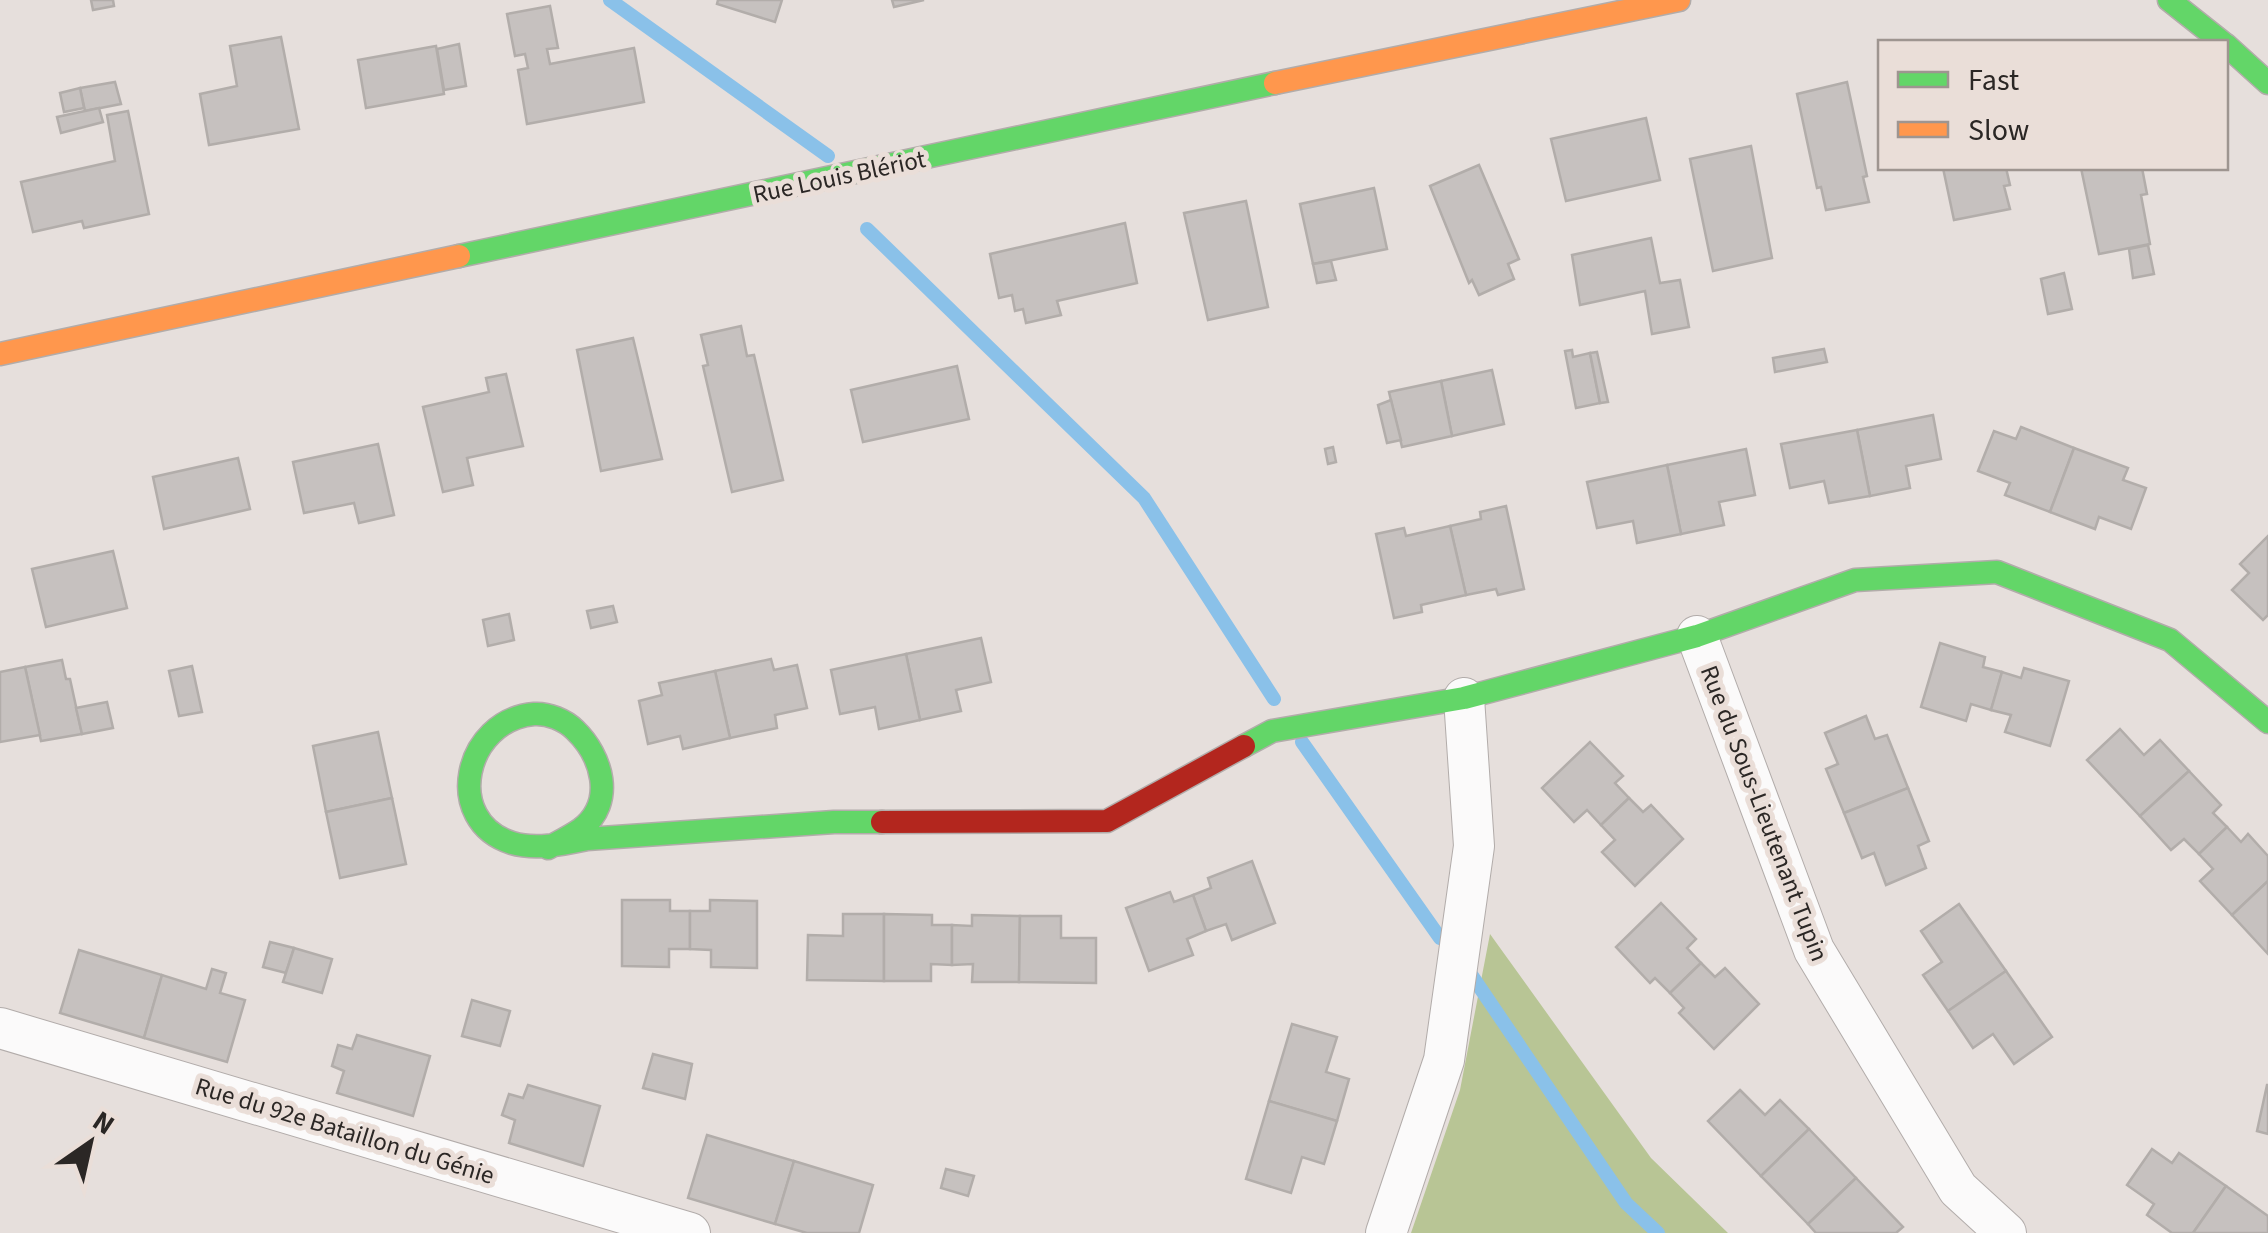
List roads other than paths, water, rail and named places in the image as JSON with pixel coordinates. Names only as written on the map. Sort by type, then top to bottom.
[{"type":"street","name":"Rue Louis Blériot","points":[[0,354],[1679,0]]},
{"type":"street","points":[[2169,0],[2220,40]]},
{"type":"street","points":[[2228,48],[2268,83]]},
{"type":"street","points":[[548,848],[571,840],[589,825],[600,805],[604,772],[596,749],[572,724],[551,715],[527,714],[494,728],[478,746],[471,764],[469,788],[484,825],[503,840],[525,848],[548,848],[586,839],[834,822],[1107,822],[1272,732],[1464,698],[1697,636],[1855,580],[1997,572],[2170,640],[2268,722]]},
{"type":"street","name":"Rue du Sous-Lieutenant Tupin","points":[[1697,636],[1814,950],[1958,1189],[2006,1233]]},
{"type":"street","points":[[1386,1233],[1444,1060],[1474,846],[1464,698]]},
{"type":"street","name":"Rue du 92e Bataillon du Génie","points":[[0,1028],[690,1233]]},
{"type":"waterway","points":[[610,0],[828,156]]},
{"type":"waterway","points":[[867,229],[1144,498],[1274,699]]},
{"type":"waterway","points":[[1302,742],[1440,938]]},
{"type":"waterway","points":[[1470,973],[1626,1203],[1658,1233]]}]
